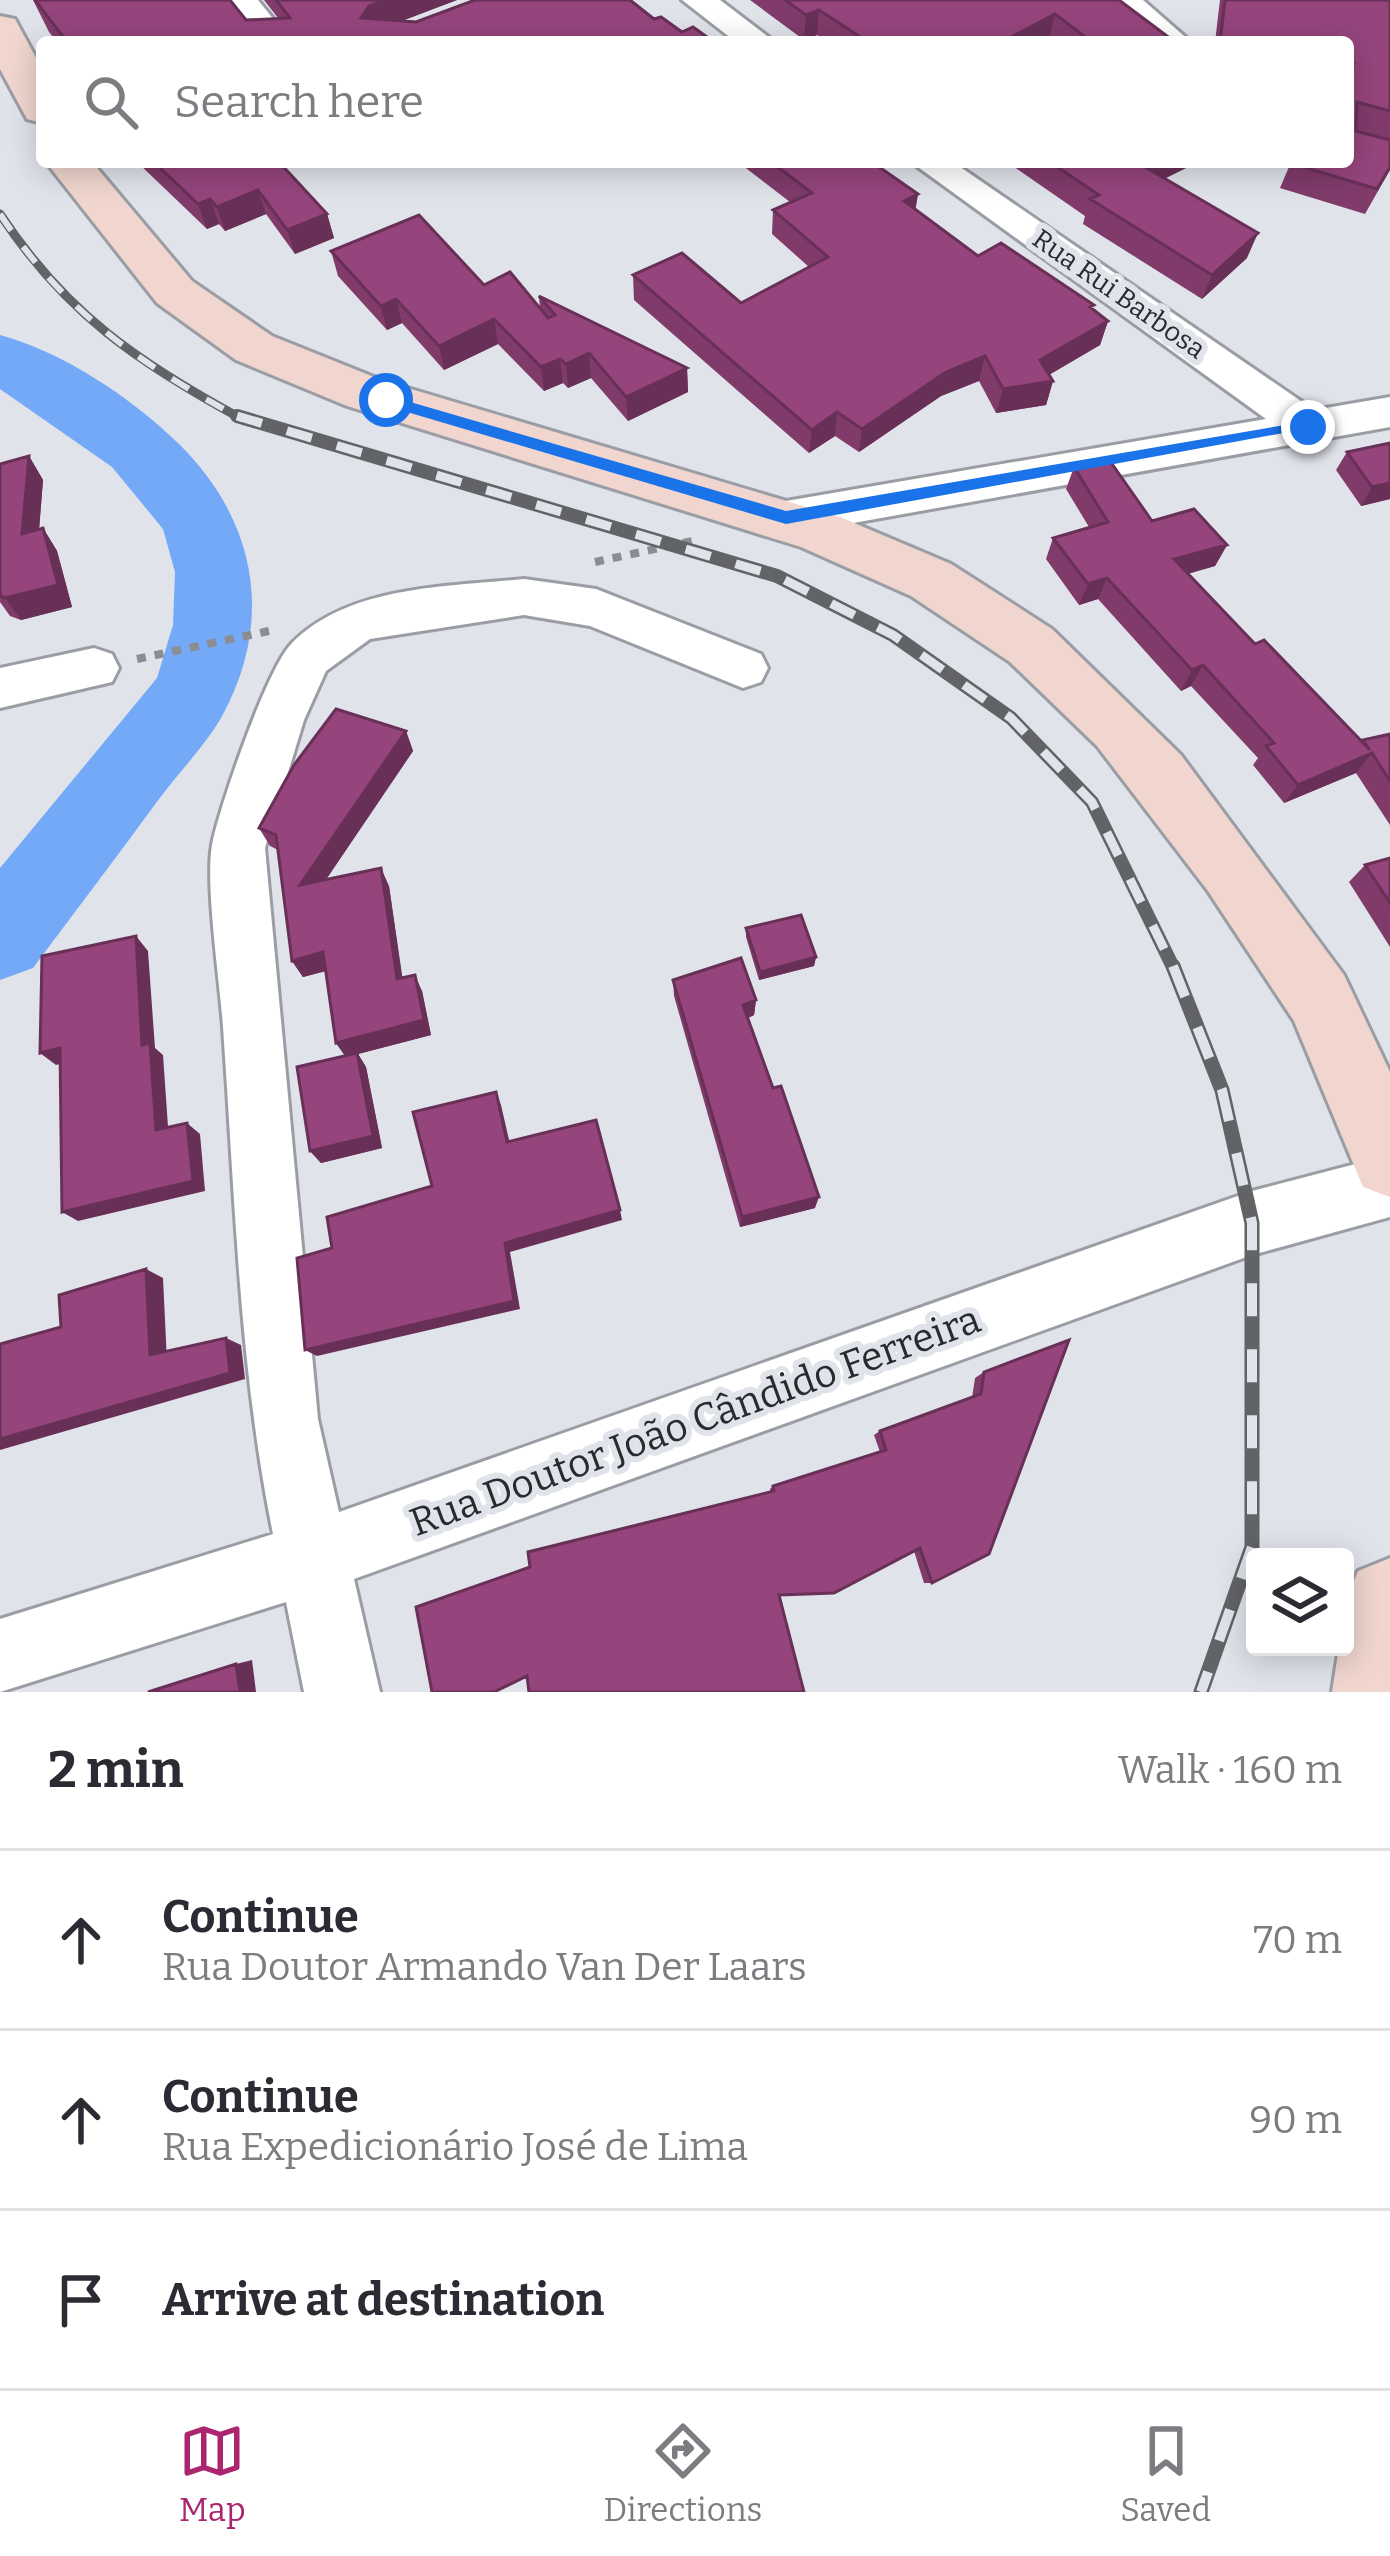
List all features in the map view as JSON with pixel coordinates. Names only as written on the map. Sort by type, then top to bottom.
[{"type":"main road","points":[[0,28],[36,98]]},
{"type":"main road","points":[[75,168],[162,278],[193,309],[244,342],[386,400],[786,518],[932,581],[1004,625],[1068,676],[1137,750],[1235,875],[1324,1008],[1390,1160]]},
{"type":"main road","points":[[1378,1692],[1390,1603]]},
{"type":"street","points":[[240,0],[270,36]]},
{"type":"street","points":[[698,0],[749,36]]},
{"type":"street","points":[[1123,0],[1167,36]]},
{"type":"street","name":"Rua Rui Barbosa","points":[[938,168],[1308,427]]},
{"type":"street","points":[[786,518],[1390,412]]},
{"type":"street","points":[[343,1692],[284,1419],[238,848],[279,720],[307,658],[356,623],[417,609],[524,597],[596,608],[743,668]]},
{"type":"street","points":[[0,688],[94,668]]},
{"type":"street","name":"Rua Doutor João Cândido Ferreira","points":[[0,1656],[317,1556],[1252,1223],[1390,1186]]},
{"type":"path","points":[[94,668],[261,633]]},
{"type":"building","points":[[35,0],[230,0],[246,20],[290,18],[276,0],[386,0],[369,6],[361,18],[416,22],[475,0],[630,0],[654,19],[661,17],[682,32],[693,27],[706,36],[62,36]]},
{"type":"building","points":[[785,0],[1119,0],[1167,36],[1084,36],[1055,14],[1013,36],[859,36],[819,10],[806,15]]},
{"type":"building","points":[[1225,0],[1390,0],[1390,111],[1357,102],[1356,131],[1390,140],[1390,167],[1377,189],[1307,168],[1354,168],[1354,36],[1221,36]]},
{"type":"building","points":[[160,168],[285,168],[327,214],[287,230],[258,190],[217,207],[210,199],[198,204]]},
{"type":"building","points":[[779,168],[881,168],[918,194],[904,201],[978,256],[1001,243],[1094,305],[1090,307],[1108,321],[1040,360],[1053,381],[1003,389],[985,356],[946,372],[862,429],[837,412],[812,430],[633,275],[682,253],[741,303],[828,257],[773,210],[812,193]]},
{"type":"building","points":[[1059,168],[1147,168],[1258,233],[1212,275],[1090,199],[1099,195]]},
{"type":"building","points":[[419,215],[484,285],[510,272],[548,318],[555,315],[539,296],[687,368],[626,397],[589,353],[566,364],[560,359],[541,367],[494,319],[439,346],[396,299],[381,306],[331,251]]},
{"type":"building","points":[[1390,443],[1390,483],[1372,487],[1347,452]]},
{"type":"building","points":[[29,456],[22,534],[43,528],[58,585],[5,598],[0,596],[0,464]]},
{"type":"building","points":[[1110,461],[1152,521],[1194,509],[1227,545],[1174,559],[1255,644],[1264,640],[1370,750],[1363,740],[1390,734],[1390,781],[1372,753],[1298,785],[1266,746],[1274,743],[1203,665],[1192,670],[1107,578],[1088,584],[1053,538],[1108,522],[1074,467]]},
{"type":"building","points":[[336,709],[406,731],[300,885],[381,868],[397,979],[415,975],[424,1020],[336,1043],[323,952],[292,961],[276,835],[259,828],[294,765]]},
{"type":"building","points":[[1390,858],[1390,903],[1365,865]]},
{"type":"building","points":[[801,915],[816,957],[760,972],[746,928]]},
{"type":"building","points":[[136,936],[142,1045],[150,1043],[156,1130],[187,1123],[193,1181],[62,1212],[60,1048],[40,1053],[42,956]]},
{"type":"building","points":[[741,958],[756,1000],[743,1005],[773,1088],[781,1086],[819,1197],[742,1217],[673,980]]},
{"type":"building","points":[[357,1053],[373,1136],[310,1151],[297,1067]]},
{"type":"building","points":[[496,1092],[507,1142],[596,1120],[620,1210],[505,1243],[514,1301],[305,1350],[297,1258],[332,1248],[327,1217],[432,1186],[413,1112]]},
{"type":"building","points":[[146,1269],[150,1355],[226,1338],[230,1373],[0,1439],[0,1344],[61,1327],[59,1295]]},
{"type":"building","points":[[1069,1340],[989,1554],[932,1583],[920,1548],[834,1593],[779,1595],[804,1692],[529,1692],[527,1676],[494,1692],[432,1692],[416,1607],[530,1567],[528,1552],[774,1491],[773,1486],[886,1450],[880,1431],[981,1394],[984,1372]]},
{"type":"building","points":[[236,1664],[240,1692],[148,1692]]},
{"type":"waterway","points":[[0,358],[138,448],[174,485],[200,526],[214,572],[214,625],[191,694],[0,938]]},
{"type":"railway","points":[[0,214],[51,280],[107,333],[242,419]]},
{"type":"railway","points":[[237,416],[777,576],[893,635],[1011,718],[1092,802],[1174,969]]},
{"type":"railway","points":[[1173,966],[1222,1090],[1252,1223],[1252,1547],[1201,1692]]},
{"type":"route","points":[[386,400],[786,518],[1308,427]]}]
